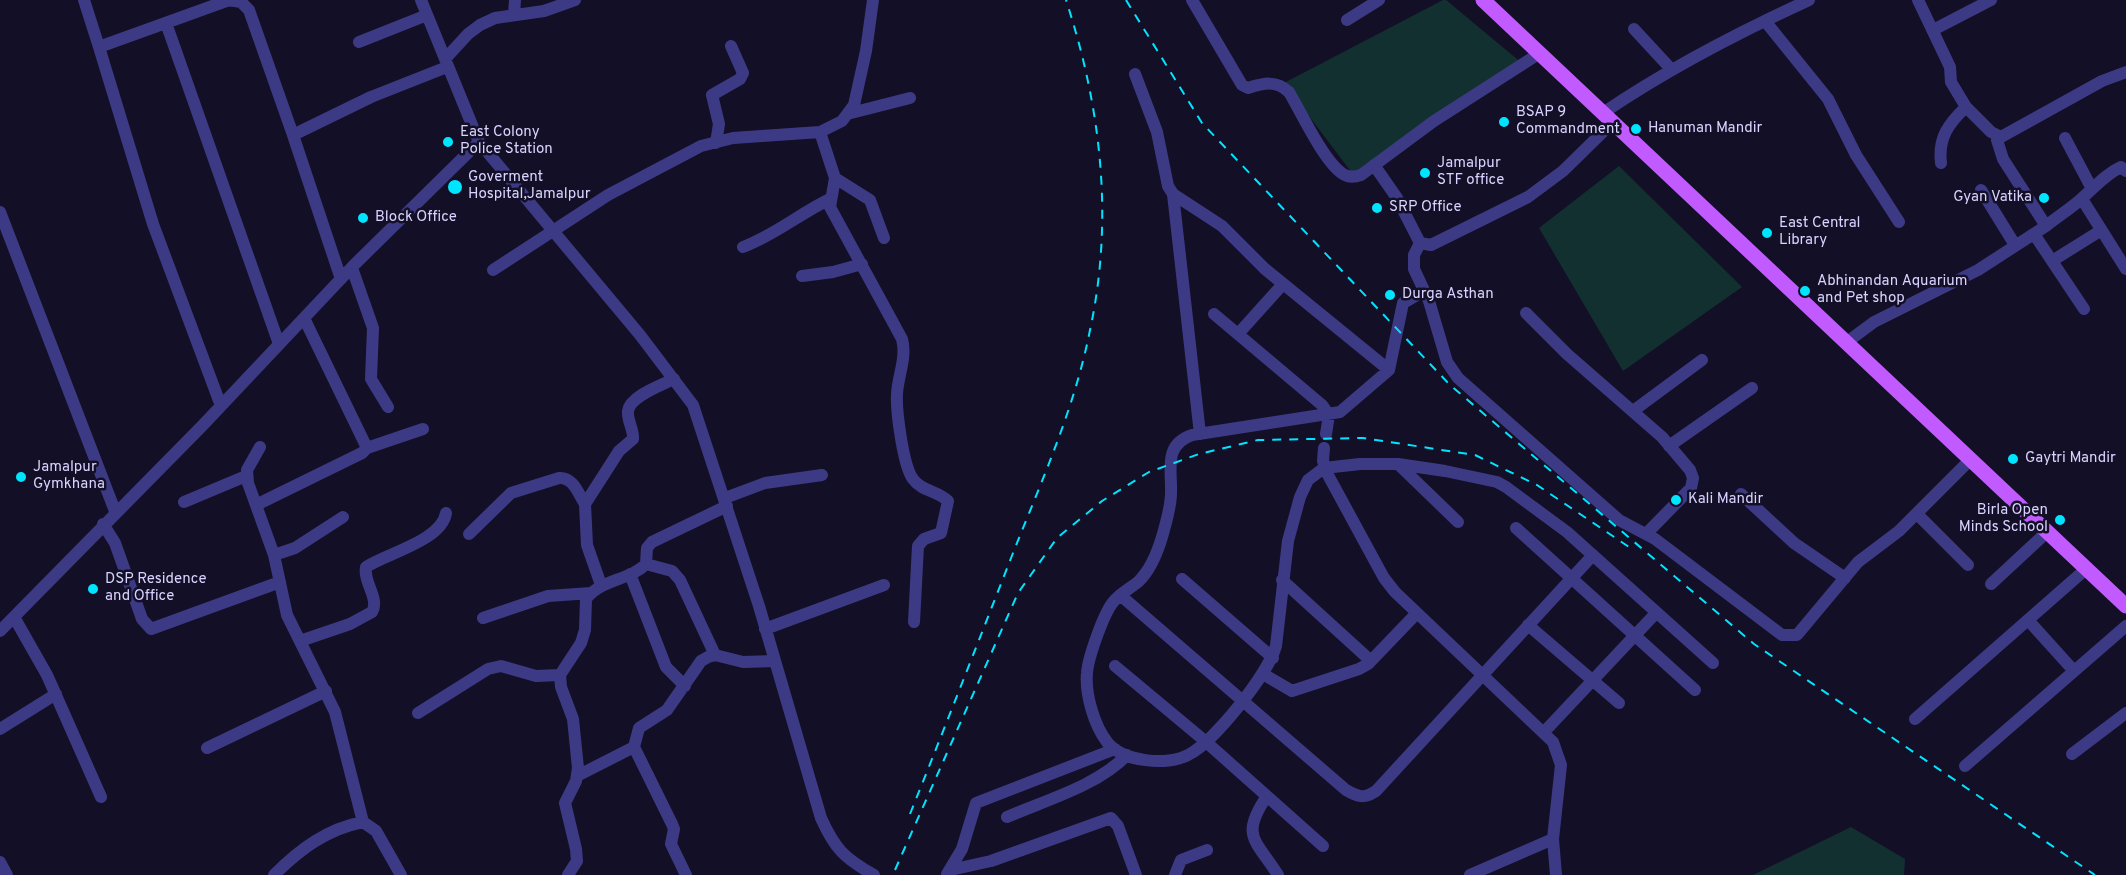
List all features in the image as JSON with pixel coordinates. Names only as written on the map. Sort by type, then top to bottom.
[{"type":"main road","points":[[1483,0],[1532,58],[1608,117],[2126,606]]},
{"type":"street","points":[[84,0],[153,224],[221,405]]},
{"type":"street","points":[[99,47],[229,0],[241,2],[246,6],[293,135],[341,279]]},
{"type":"street","points":[[421,0],[479,142],[688,396],[698,416],[726,502],[821,818],[830,837],[844,857],[874,875]]},
{"type":"street","points":[[514,15],[515,0]]},
{"type":"street","points":[[293,135],[446,63],[468,34],[480,25],[495,18],[543,11],[575,0]]},
{"type":"street","points":[[851,113],[866,51],[873,0]]},
{"type":"street","points":[[1192,0],[1245,87],[1264,84],[1282,86],[1289,92],[1323,150],[1342,174],[1355,177],[1434,121],[1532,58]]},
{"type":"street","points":[[1347,20],[1379,0]]},
{"type":"street","points":[[1420,243],[1431,245],[1528,197],[1563,171],[1608,117],[1671,69],[1809,0]]},
{"type":"street","points":[[1917,0],[1950,67],[1951,82],[1966,107],[1991,132],[2001,137]]},
{"type":"street","points":[[1933,30],[1991,0]]},
{"type":"street","points":[[359,42],[427,15]]},
{"type":"street","points":[[1765,21],[1828,99],[1856,155],[1899,222]]},
{"type":"street","points":[[166,23],[279,344]]},
{"type":"street","points":[[1634,29],[1671,69]]},
{"type":"street","points":[[716,143],[719,124],[712,95],[740,80],[743,73],[731,46]]},
{"type":"street","points":[[2046,226],[2003,159],[1997,140],[2102,81],[2126,72]]},
{"type":"street","points":[[1135,74],[1157,132],[1168,186],[1173,194],[1222,226],[1283,284],[1389,370]]},
{"type":"street","points":[[493,270],[608,195],[682,154],[733,138],[820,132],[835,126],[851,113],[910,98]]},
{"type":"street","points":[[1941,164],[1942,138],[1949,125],[1966,107]]},
{"type":"street","points":[[820,132],[835,178],[835,188],[830,199],[832,213],[895,324],[904,346],[897,406],[909,472],[920,486],[948,501],[941,533],[924,539],[918,546],[914,622]]},
{"type":"street","points":[[2065,138],[2091,187]]},
{"type":"street","points":[[0,631],[341,279],[479,142]]},
{"type":"street","points":[[1374,165],[1397,198],[1420,243]]},
{"type":"street","points":[[1847,342],[1874,321],[1969,275],[2034,234],[2082,199],[2091,187],[2124,167]]},
{"type":"street","points":[[835,178],[870,200],[884,238]]},
{"type":"street","points":[[1981,190],[2015,244]]},
{"type":"street","points":[[1173,194],[1200,434]]},
{"type":"street","points":[[743,247],[772,236],[800,214],[830,199]]},
{"type":"street","points":[[2082,199],[2126,269]]},
{"type":"street","points":[[0,212],[116,511]]},
{"type":"street","points":[[2052,261],[2100,231]]},
{"type":"street","points":[[2034,234],[2084,309]]},
{"type":"street","points":[[1420,243],[1414,255],[1414,269],[1424,291],[1447,362],[1458,378],[1619,520],[1646,534],[1782,635],[1790,638],[1804,628],[1863,557],[1883,545],[1970,460]]},
{"type":"street","points":[[802,276],[833,272],[862,264]]},
{"type":"street","points":[[352,268],[373,327],[371,379],[387,407]]},
{"type":"street","points":[[1238,334],[1283,284]]},
{"type":"street","points":[[1424,291],[1403,303],[1389,370],[1350,405],[1329,415],[1184,438],[1169,458],[1171,497],[1158,553],[1139,581],[1120,595],[1109,607],[1087,670],[1089,699],[1101,731],[1115,749],[1127,754],[1148,759],[1175,760],[1190,754],[1205,741],[1241,701],[1273,658],[1288,541],[1300,497],[1308,480],[1324,468],[1360,464],[1398,464],[1497,482],[1567,532],[1713,663]]},
{"type":"street","points":[[1526,313],[1567,354],[1670,446],[1690,470],[1693,483],[1691,488],[1646,534]]},
{"type":"street","points":[[1214,314],[1315,399],[1329,415]]},
{"type":"street","points":[[304,318],[367,448]]},
{"type":"street","points":[[1633,411],[1702,360]]},
{"type":"street","points":[[585,504],[619,451],[633,439],[628,415],[630,406],[640,397],[674,378]]},
{"type":"street","points":[[1670,446],[1752,388]]},
{"type":"street","points":[[1326,434],[1329,415]]},
{"type":"street","points":[[256,505],[362,453],[367,448],[423,429]]},
{"type":"street","points":[[260,447],[246,476],[274,555],[287,615],[326,691],[345,744],[363,822],[376,831],[401,875]]},
{"type":"street","points":[[1324,448],[1324,468],[1384,578],[1416,614],[1545,732],[1558,752],[1561,765],[1553,838],[1559,874]]},
{"type":"street","points":[[1398,464],[1458,522]]},
{"type":"street","points":[[646,564],[647,548],[652,543],[726,502],[765,483],[822,475]]},
{"type":"street","points":[[184,502],[246,476]]},
{"type":"street","points":[[469,534],[511,493],[565,478],[571,482],[585,504],[587,545],[596,589]]},
{"type":"street","points":[[1741,494],[1786,536],[1845,578]]},
{"type":"street","points":[[300,641],[350,624],[372,612],[374,603],[366,577],[366,567],[433,533],[445,520],[446,513]]},
{"type":"street","points":[[1917,514],[1968,565]]},
{"type":"street","points":[[274,555],[295,548],[343,517]]},
{"type":"street","points":[[103,524],[115,543],[142,619],[151,629],[280,582]]},
{"type":"street","points":[[1516,528],[1695,690]]},
{"type":"street","points":[[1991,584],[2047,532]]},
{"type":"street","points":[[1120,595],[1346,790],[1357,796],[1367,797],[1376,791],[1593,555]]},
{"type":"street","points":[[483,618],[548,596],[596,589],[646,564],[672,571],[680,580],[715,655]]},
{"type":"street","points":[[1915,719],[2086,569]]},
{"type":"street","points":[[630,574],[666,667],[685,686]]},
{"type":"street","points":[[1182,579],[1273,658]]},
{"type":"street","points":[[1282,580],[1371,661]]},
{"type":"street","points":[[765,629],[884,585]]},
{"type":"street","points":[[568,875],[577,861],[565,803],[578,777],[573,719],[561,687],[560,675],[581,643],[585,630],[586,599],[596,589]]},
{"type":"street","points":[[1545,732],[1656,612]]},
{"type":"street","points":[[1263,674],[1292,691],[1359,669],[1371,661],[1416,614]]},
{"type":"street","points":[[14,616],[56,694],[101,797]]},
{"type":"street","points":[[2028,620],[2074,671]]},
{"type":"street","points":[[1528,625],[1619,703]]},
{"type":"street","points":[[1965,766],[2126,626]]},
{"type":"street","points":[[686,875],[671,844],[672,824],[634,747],[639,728],[667,710],[701,661],[715,655],[743,662],[775,661]]},
{"type":"street","points":[[418,712],[489,669],[501,666],[536,676],[560,675]]},
{"type":"street","points":[[1114,666],[1205,741],[1323,846]]},
{"type":"street","points":[[207,748],[326,691]]},
{"type":"street","points":[[0,729],[56,694]]},
{"type":"street","points":[[2072,754],[2126,713]]},
{"type":"street","points":[[578,777],[634,747]]},
{"type":"street","points":[[948,872],[962,849],[976,803],[1115,749]]},
{"type":"street","points":[[1007,817],[1088,782],[1119,764],[1127,754]]},
{"type":"street","points":[[1267,796],[1253,817],[1252,832],[1278,875]]},
{"type":"street","points":[[948,872],[991,861],[1111,818],[1118,826],[1136,875]]},
{"type":"street","points":[[274,875],[314,840],[346,825],[363,822]]},
{"type":"street","points":[[1470,875],[1553,838]]},
{"type":"street","points":[[1175,875],[1181,860],[1207,850]]},
{"type":"street","points":[[0,862],[7,875]]},
{"type":"green space","points":[[1446,0],[1523,64],[1355,177],[1284,83]]},
{"type":"green space","points":[[1619,166],[1742,287],[1623,371],[1539,228]]},
{"type":"green space","points":[[1851,827],[1905,859],[1904,875],[1753,875]]},
{"type":"railway","points":[[910,814],[1057,443],[1076,387],[1090,330],[1101,247],[1100,164],[1088,81],[1066,0]]},
{"type":"railway","points":[[1126,0],[1202,123],[1450,385],[1754,644],[2095,875]]},
{"type":"railway","points":[[895,870],[1018,593],[1057,538],[1102,501],[1149,472],[1199,454],[1258,440],[1363,438],[1475,455],[1537,485],[1629,547]]},
{"type":"place","name":"BSAP 9 Commandment","points":[[1504,122]]},
{"type":"place","name":"Hanuman Mandir","points":[[1636,129]]},
{"type":"place","name":"East Colony Police Station","points":[[448,142]]},
{"type":"place","name":"Jamalpur STF office","points":[[1425,173]]},
{"type":"place","name":"Goverment Hospital,Jamalpur","points":[[455,187]]},
{"type":"place","name":"Gyan Vatika","points":[[2044,198]]},
{"type":"place","name":"SRP Office","points":[[1377,208]]},
{"type":"place","name":"Block Office","points":[[363,218]]},
{"type":"place","name":"East Central Library","points":[[1767,233]]},
{"type":"place","name":"Abhinandan Aquarium and Pet shop","points":[[1805,291]]},
{"type":"place","name":"Durga Asthan","points":[[1390,295]]},
{"type":"place","name":"Gaytri Mandir","points":[[2013,459]]},
{"type":"place","name":"Jamalpur Gymkhana","points":[[21,477]]},
{"type":"place","name":"Kali Mandir","points":[[1676,500]]},
{"type":"place","name":"Birla Open Minds School","points":[[2060,520]]},
{"type":"place","name":"DSP Residence and Office","points":[[93,589]]}]
